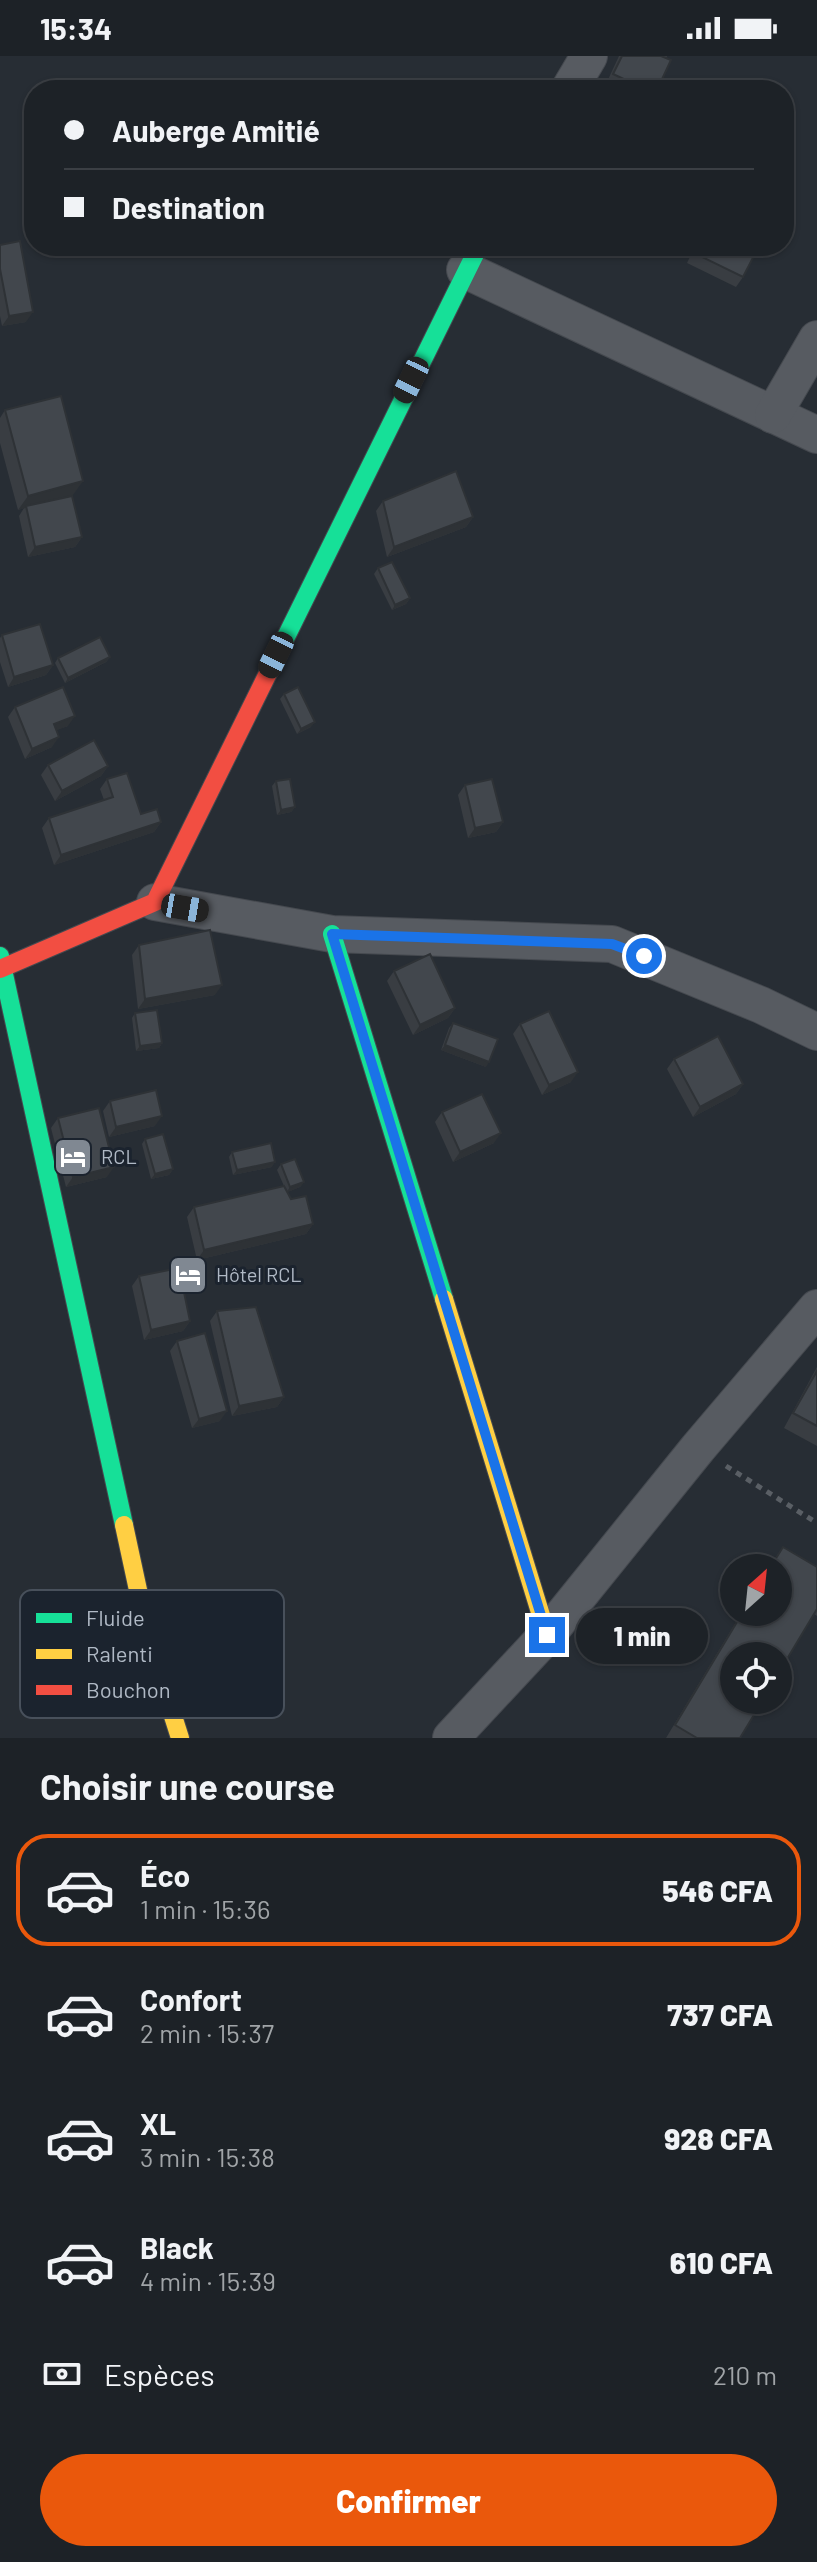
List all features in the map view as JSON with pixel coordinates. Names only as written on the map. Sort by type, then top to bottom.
[{"type":"street","points":[[575,80],[589,56]]},
{"type":"street","points":[[155,902],[472,258],[817,435]]},
{"type":"street","points":[[773,415],[817,339]]},
{"type":"street","points":[[138,1590],[1,964],[155,902],[332,934],[612,944],[761,1005],[817,1032]]},
{"type":"street","points":[[332,934],[547,1635]]},
{"type":"street","points":[[451,1738],[547,1635],[698,1448],[817,1308]]},
{"type":"street","points":[[174,1718],[180,1738]]},
{"type":"path","points":[[698,1448],[817,1523]]},
{"type":"building","points":[[622,56],[661,56],[671,60],[662,80],[626,80],[613,74]]},
{"type":"building","points":[[20,241],[33,312],[9,316],[0,269],[0,245]]},
{"type":"building","points":[[700,256],[754,256],[743,277]]},
{"type":"building","points":[[61,396],[83,481],[28,496],[5,410]]},
{"type":"building","points":[[456,471],[473,517],[394,547],[383,501]]},
{"type":"building","points":[[72,496],[82,537],[35,547],[26,506]]},
{"type":"building","points":[[392,562],[410,598],[395,605],[378,568]]},
{"type":"building","points":[[40,624],[53,665],[14,677],[2,635]]},
{"type":"building","points":[[100,637],[110,657],[68,678],[58,658]]},
{"type":"building","points":[[63,687],[75,716],[54,724],[59,737],[32,749],[15,707]]},
{"type":"building","points":[[298,687],[315,722],[301,729],[284,694]]},
{"type":"building","points":[[94,740],[108,766],[62,791],[48,765]]},
{"type":"building","points":[[127,773],[141,814],[157,809],[161,822],[61,855],[49,818],[113,797],[107,779]]},
{"type":"building","points":[[290,779],[295,807],[281,810],[276,781]]},
{"type":"building","points":[[492,779],[503,822],[475,828],[465,785]]},
{"type":"building","points":[[210,930],[222,985],[145,999],[139,945]]},
{"type":"building","points":[[430,954],[455,1008],[420,1025],[394,971]]},
{"type":"building","points":[[157,1010],[162,1043],[140,1046],[135,1013]]},
{"type":"building","points":[[549,1011],[578,1072],[549,1085],[520,1024]]},
{"type":"building","points":[[453,1023],[498,1039],[489,1062],[445,1045]]},
{"type":"building","points":[[718,1036],[743,1084],[700,1107],[674,1059]]},
{"type":"building","points":[[156,1090],[162,1116],[116,1127],[110,1101]]},
{"type":"building","points":[[482,1094],[501,1133],[460,1152],[442,1112]]},
{"type":"building","points":[[99,1108],[114,1167],[73,1177],[58,1118]]},
{"type":"building","points":[[163,1134],[173,1169],[155,1174],[145,1139]]},
{"type":"building","points":[[271,1143],[275,1162],[237,1170],[232,1152]]},
{"type":"building","points":[[295,1159],[304,1182],[290,1187],[281,1164]]},
{"type":"building","points":[[284,1186],[291,1199],[306,1196],[313,1224],[204,1250],[194,1207]]},
{"type":"building","points":[[179,1268],[190,1321],[151,1330],[139,1276]]},
{"type":"building","points":[[256,1307],[284,1397],[239,1406],[217,1311]]},
{"type":"building","points":[[205,1333],[227,1411],[199,1419],[177,1341]]},
{"type":"building","points":[[817,1371],[817,1426],[793,1413]]},
{"type":"building","points":[[783,1547],[817,1567],[817,1609],[792,1651],[792,1642],[725,1642],[735,1626],[792,1626],[792,1554],[779,1554]]},
{"type":"building","points":[[720,1650],[720,1714],[755,1714],[740,1738],[697,1738],[675,1725]]},
{"type":"traffic: fast","points":[[280,649],[474,256]]},
{"type":"traffic: fast","points":[[332,934],[444,1299]]},
{"type":"traffic: fast","points":[[0,956],[124,1525]]},
{"type":"traffic: slow","points":[[444,1299],[547,1635]]},
{"type":"traffic: slow","points":[[124,1525],[138,1590]]},
{"type":"traffic: slow","points":[[174,1718],[180,1738]]},
{"type":"traffic: jam","points":[[0,969],[155,902],[280,649]]},
{"type":"place","name":"RCL","points":[[73,1157]]},
{"type":"place","name":"Hôtel RCL","points":[[188,1275]]},
{"type":"route","points":[[547,1635],[332,934],[612,944],[644,956]]}]
